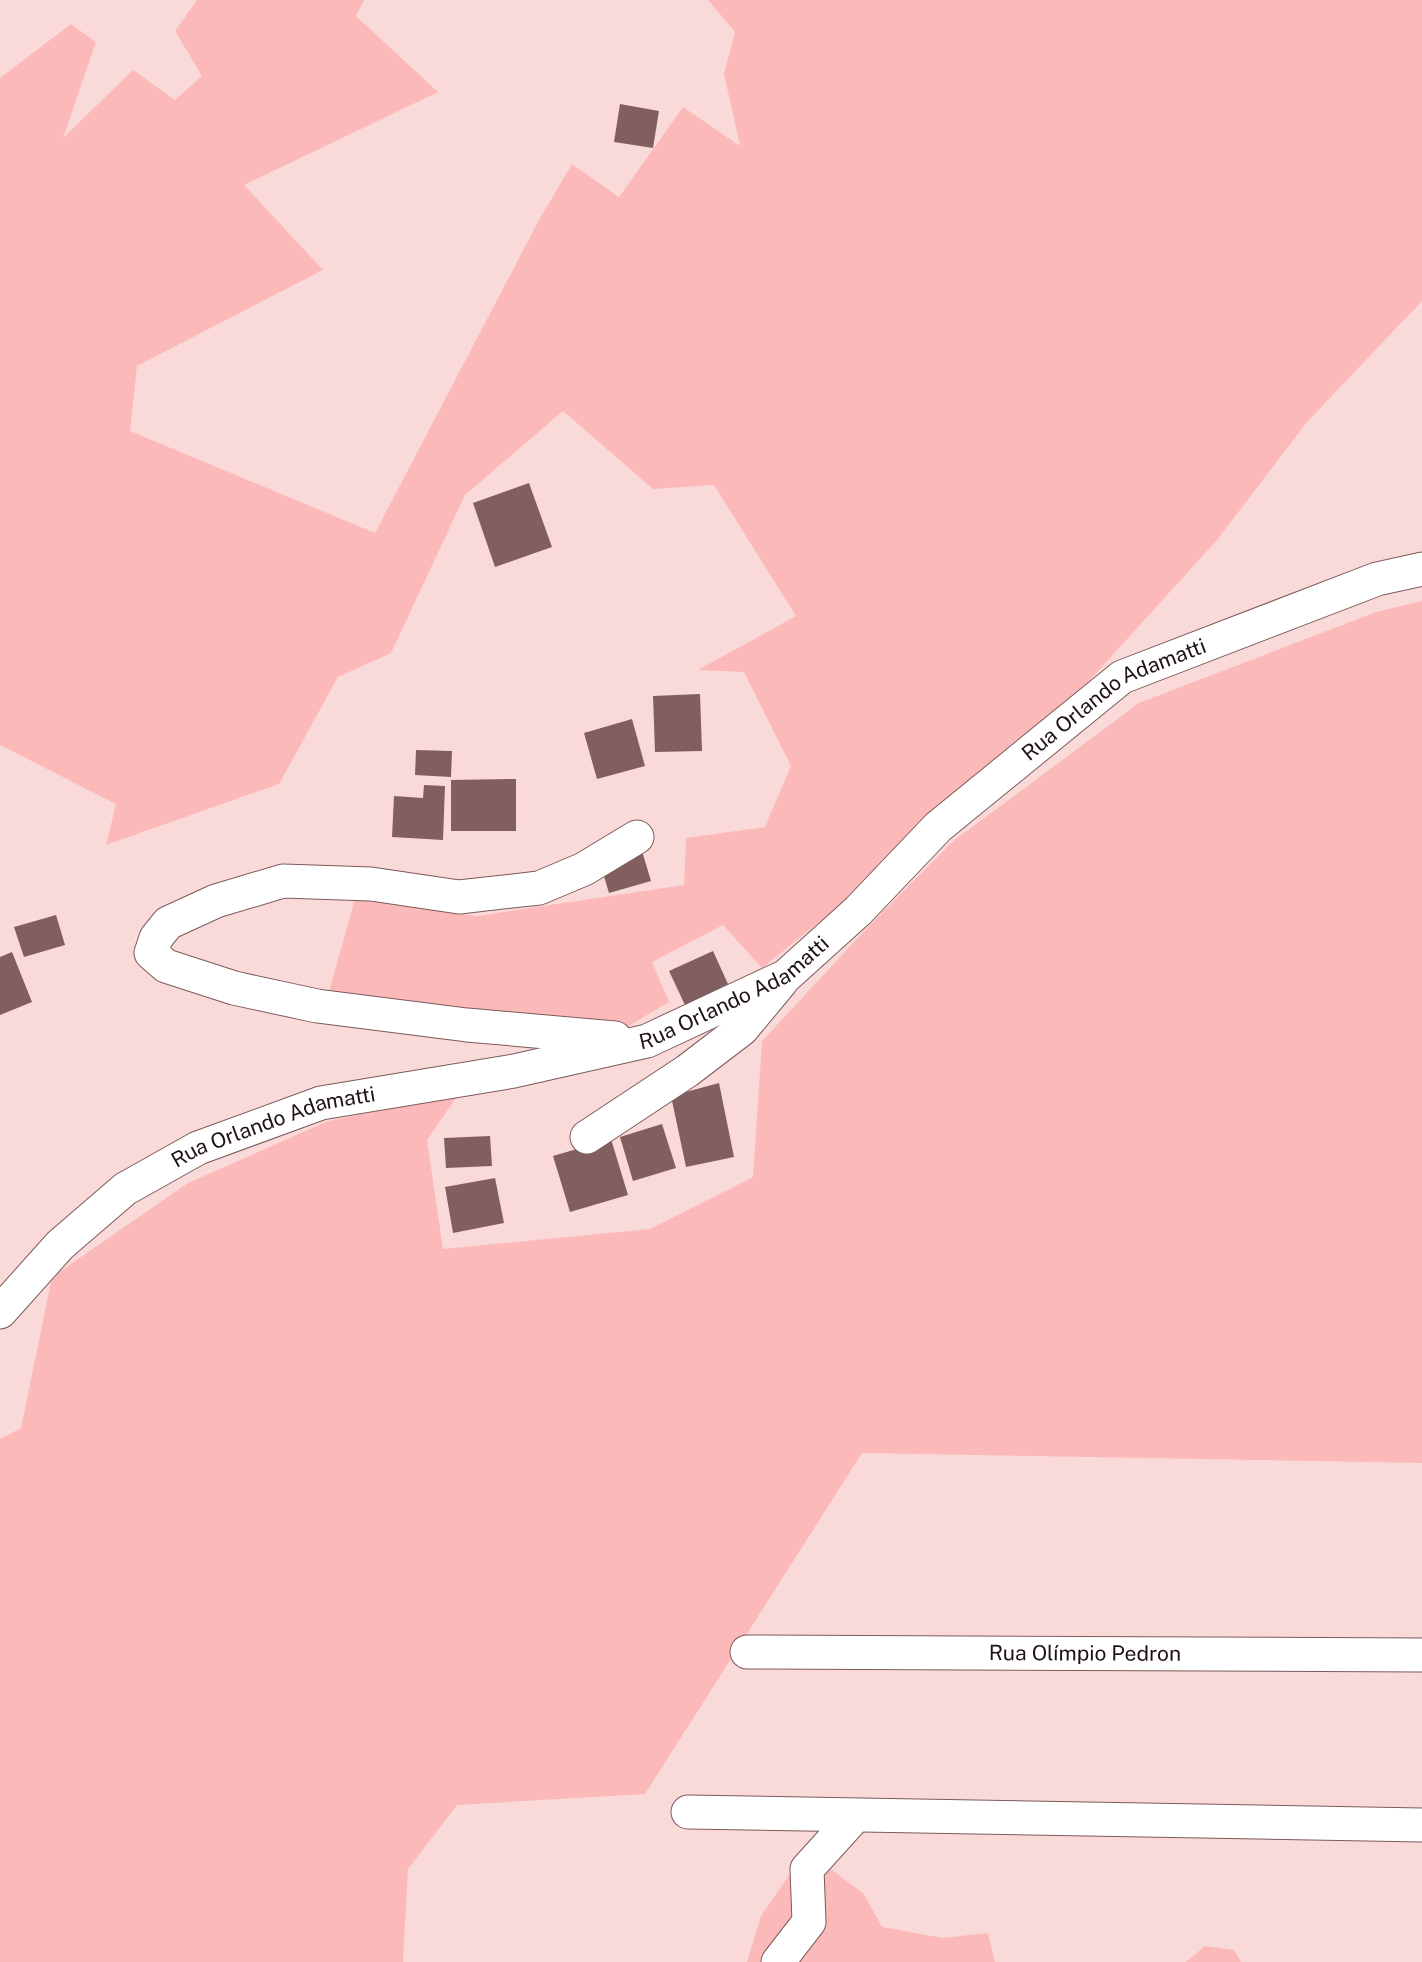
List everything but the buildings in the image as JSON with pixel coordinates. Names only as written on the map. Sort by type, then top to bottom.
[{"type":"street","name":"Rua Orlando Adamatti","points":[[0,1312],[60,1245],[125,1189],[198,1148],[321,1103],[514,1071],[647,1041],[786,976],[858,911],[938,828],[1122,677],[1377,579],[1422,569]]},
{"type":"street","points":[[637,837],[584,869],[538,888],[459,897],[371,884],[283,881],[216,902],[168,923],[156,938],[151,953],[166,966],[234,988],[317,1006],[467,1025],[647,1041]]},
{"type":"street","points":[[587,1137],[687,1071],[742,1029],[786,976]]},
{"type":"street","name":"Rua Olímpio Pedron","points":[[747,1652],[1422,1655]]},
{"type":"street","points":[[688,1812],[1422,1825]]},
{"type":"street","points":[[778,1962],[809,1922],[807,1869],[855,1816]]},
{"type":"shaded area","points":[[197,0],[364,0],[356,16],[438,92],[244,185],[323,270],[137,366],[130,431],[375,533],[539,220],[572,164],[619,197],[683,107],[740,146],[724,74],[735,32],[708,0],[1422,0],[1422,301],[1307,422],[1217,540],[1089,681],[848,899],[762,968],[723,925],[652,962],[669,1002],[627,1027],[328,995],[355,899],[477,916],[684,885],[686,838],[765,827],[791,766],[744,672],[698,670],[796,616],[714,485],[653,489],[563,411],[465,495],[391,653],[338,677],[279,784],[106,845],[116,804],[0,745],[0,78],[71,24],[96,42],[63,138],[133,70],[175,100],[202,76],[175,31]]},
{"type":"shaded area","points":[[1422,601],[1422,1463],[862,1453],[645,1794],[457,1805],[408,1869],[403,1962],[0,1962],[0,1439],[21,1428],[52,1277],[188,1183],[328,1121],[458,1095],[427,1140],[443,1249],[650,1229],[753,1177],[762,1041],[869,926],[952,842],[1139,703],[1376,612]]},
{"type":"shaded area","points":[[828,1867],[864,1894],[882,1927],[943,1938],[988,1933],[995,1962],[747,1962],[761,1916],[792,1871]]},
{"type":"shaded area","points":[[1205,1946],[1234,1950],[1241,1962],[1186,1962]]}]
